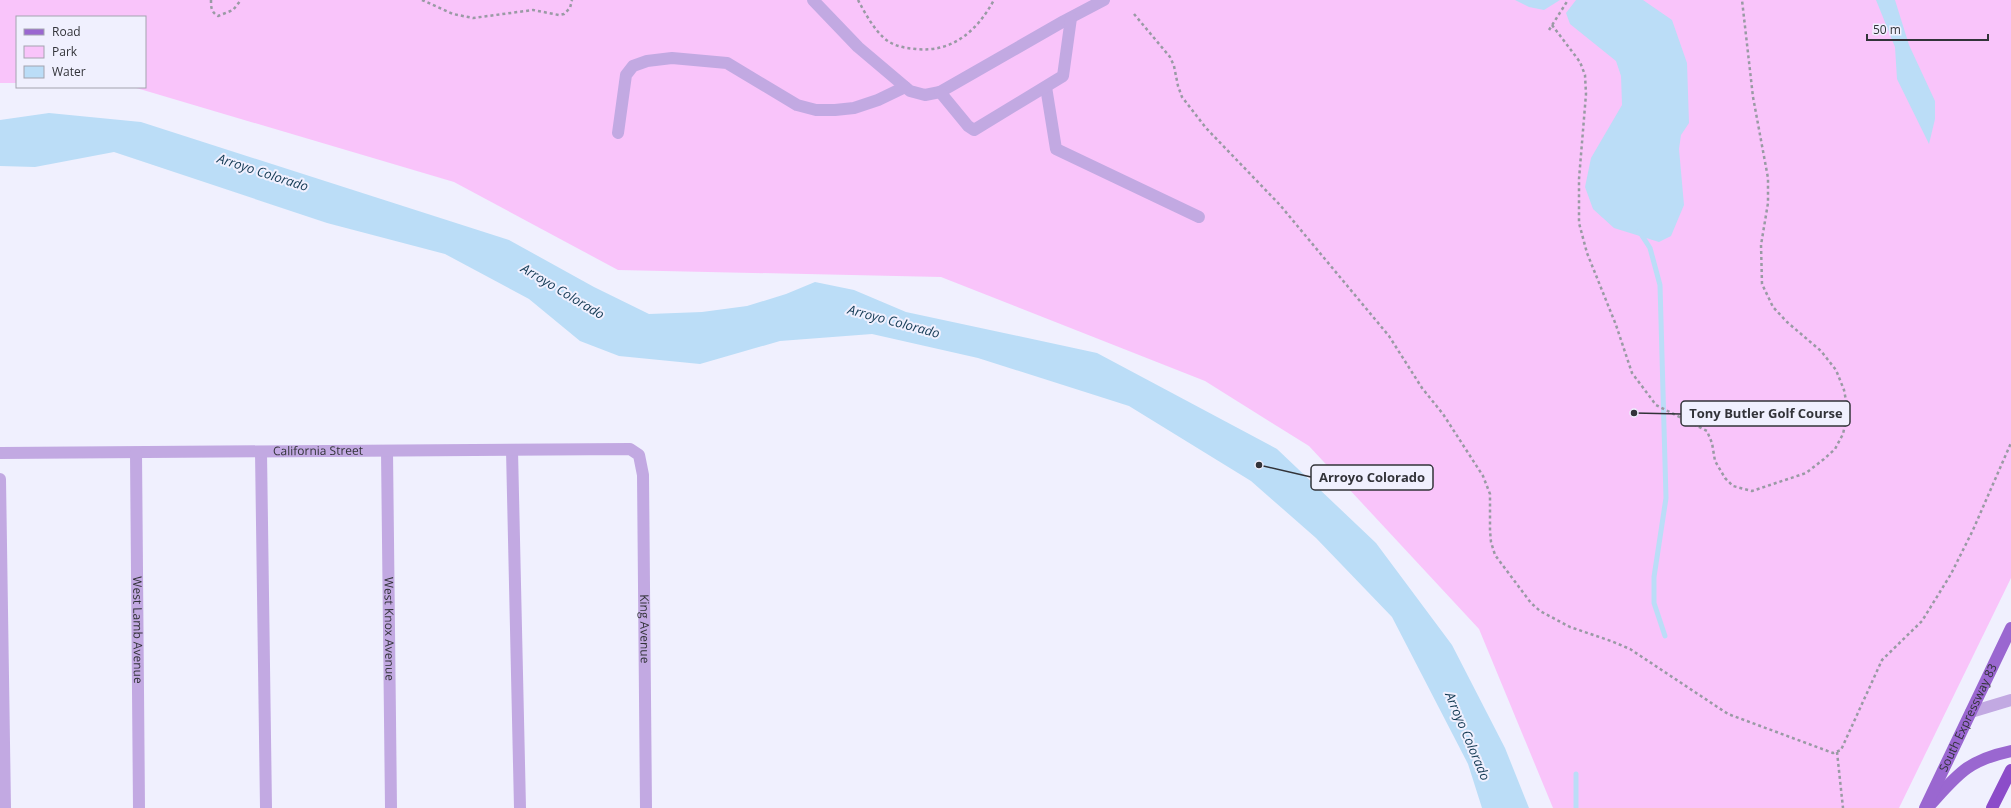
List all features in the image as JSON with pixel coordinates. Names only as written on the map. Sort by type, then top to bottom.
[{"type":"highway","points":[[1992,808],[2009,774]]},
{"type":"main road","name":"South Expressway 83","points":[[1925,808],[2011,628]]},
{"type":"main road","points":[[1928,808],[1959,773],[1974,763],[1989,756],[2011,751]]},
{"type":"street","points":[[813,0],[858,47],[905,87],[910,91],[925,95],[940,92],[1104,0]]},
{"type":"street","points":[[940,92],[968,126],[974,130],[1064,76],[1076,15]]},
{"type":"street","points":[[618,133],[626,75],[633,66],[647,61],[672,58],[727,63],[797,105],[816,110],[854,108],[878,100],[905,87]]},
{"type":"street","points":[[1046,86],[1056,149],[1199,217]]},
{"type":"street","name":"California Street","points":[[0,453],[630,449],[636,453]]},
{"type":"street","points":[[512,450],[520,808]]},
{"type":"street","name":"West Knox Avenue","points":[[387,451],[391,808]]},
{"type":"street","points":[[261,452],[266,808]]},
{"type":"street","name":"West Lamb Avenue","points":[[136,453],[139,808]]},
{"type":"street","name":"King Avenue","points":[[636,453],[639,455],[642,464],[643,475],[646,808]]},
{"type":"street","points":[[0,479],[5,808]]},
{"type":"street","points":[[1971,712],[2011,700]]},
{"type":"path","points":[[210,0],[211,8],[218,16],[233,10],[241,0]]},
{"type":"path","points":[[422,0],[453,14],[473,18],[533,10],[559,15],[564,14],[570,8],[572,0]]},
{"type":"path","points":[[858,0],[876,28],[891,43],[909,49],[933,50],[951,45],[964,38],[980,21],[994,0]]},
{"type":"path","points":[[1549,30],[1568,0]]},
{"type":"path","points":[[1552,25],[1580,62],[1586,75],[1586,94],[1578,195],[1582,237],[1616,325],[1632,373],[1656,405],[1707,432],[1712,443],[1715,461],[1725,478],[1733,486],[1752,491],[1806,473],[1819,463],[1835,449],[1840,442],[1848,412],[1844,390],[1836,370],[1821,351],[1787,322],[1773,307],[1762,284],[1761,245],[1768,203],[1768,178],[1753,97],[1742,0]]},
{"type":"path","points":[[1134,14],[1170,57],[1174,66],[1182,97],[1206,128],[1280,205],[1389,336],[1422,388],[1443,414],[1483,476],[1490,494],[1491,542],[1496,555],[1531,603],[1540,611],[1570,628],[1611,641],[1630,650],[1728,714],[1833,753],[1844,748],[1882,660],[1922,621],[1952,574],[1971,536],[2011,443]]},
{"type":"path","points":[[1837,752],[1843,808]]},
{"type":"green space","points":[[0,0],[2011,0],[2011,578],[1899,808],[1553,808],[1479,629],[1309,446],[1205,381],[941,277],[618,270],[454,182],[136,88],[146,88],[146,16],[16,16],[16,83],[0,83]]},
{"type":"water","points":[[1515,0],[1560,0],[1544,10],[1529,7]]},
{"type":"water","points":[[1576,0],[1643,0],[1672,20],[1687,63],[1689,123],[1681,135],[1679,149],[1684,205],[1671,236],[1659,242],[1614,228],[1593,209],[1585,187],[1591,158],[1622,105],[1621,76],[1616,61],[1570,24],[1566,13]]},
{"type":"water","points":[[1876,0],[1895,0],[1909,45],[1935,101],[1935,119],[1929,144],[1897,79],[1895,47]]},
{"type":"water","name":"Arroyo Colorado","points":[[49,113],[141,122],[509,240],[594,287],[649,314],[702,312],[747,306],[786,294],[815,282],[854,290],[906,312],[1097,353],[1277,449],[1376,543],[1452,645],[1505,748],[1529,808],[1482,808],[1468,764],[1392,617],[1316,538],[1251,481],[1129,406],[978,358],[872,334],[780,341],[700,364],[619,356],[580,341],[529,299],[445,254],[327,223],[114,152],[35,167],[0,166],[0,120]]},
{"type":"waterway","points":[[1639,231],[1650,248],[1660,285],[1666,498],[1654,577],[1654,603],[1665,636]]},
{"type":"waterway","points":[[1576,774],[1576,808]]},
{"type":"place","name":"Tony Butler Golf Course","points":[[1634,413]]},
{"type":"place","name":"Arroyo Colorado","points":[[1259,465]]}]
